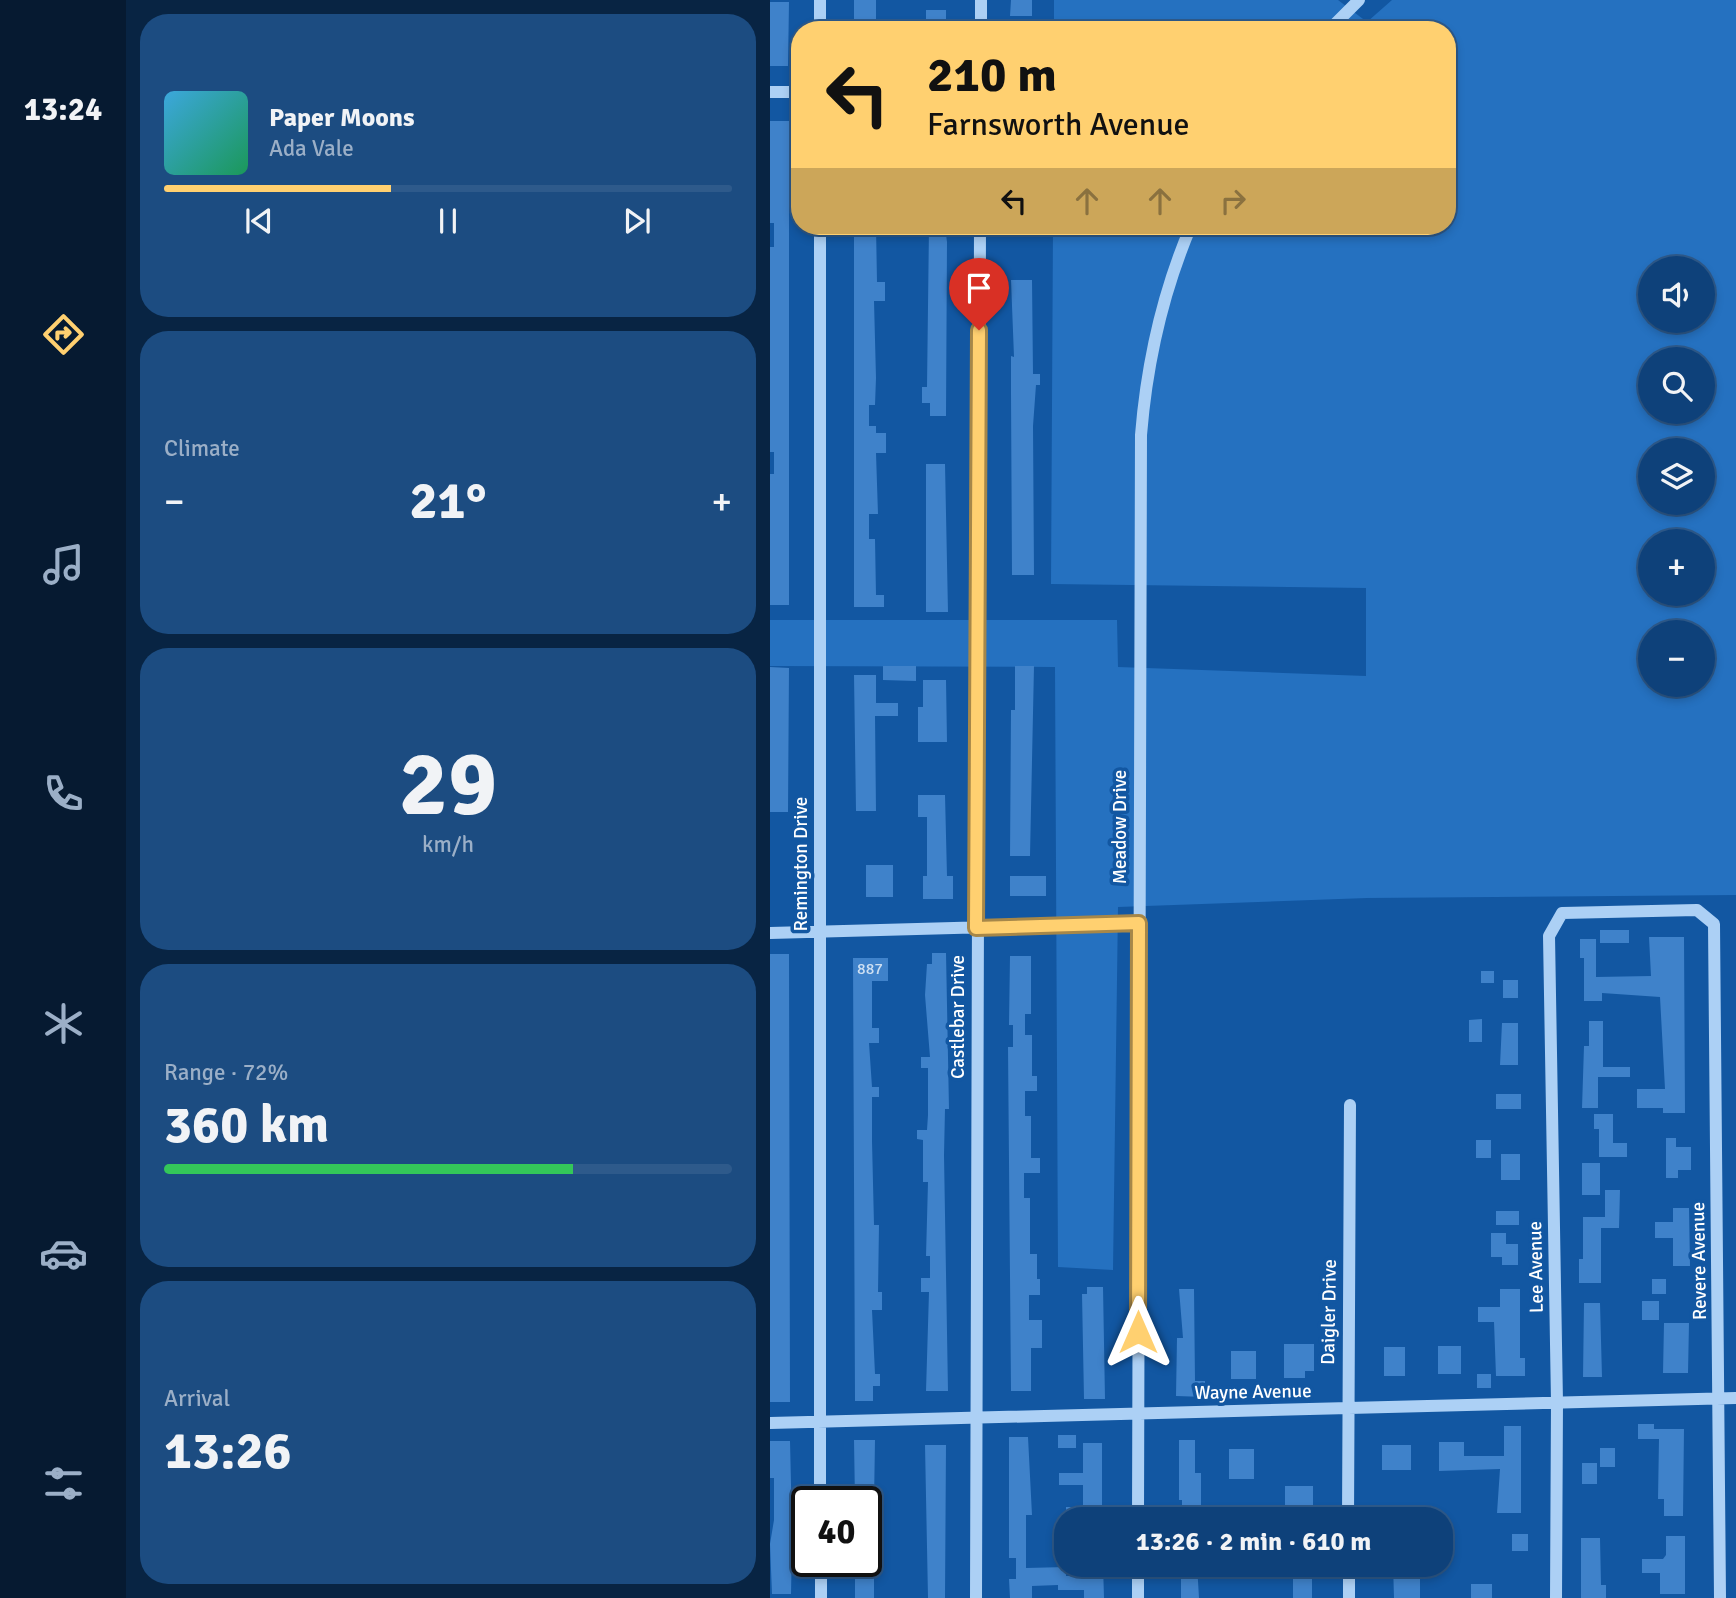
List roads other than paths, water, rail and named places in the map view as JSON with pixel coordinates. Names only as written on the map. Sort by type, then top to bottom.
[{"type":"street","points":[[820,0],[820,21]]},
{"type":"street","points":[[981,0],[981,21]]},
{"type":"street","points":[[1338,21],[1359,0]]},
{"type":"street","points":[[770,92],[791,92]]},
{"type":"street","name":"Remington Drive","points":[[820,235],[820,1486]]},
{"type":"street","name":"Castlebar Drive","points":[[976,1598],[980,235]]},
{"type":"street","name":"Meadow Drive","points":[[1138,1507],[1141,435],[1154,337],[1175,263],[1187,235]]},
{"type":"street","name":"Revere Avenue","points":[[1549,936],[1562,913],[1697,910],[1714,924],[1720,1598]]},
{"type":"street","points":[[770,933],[1139,923]]},
{"type":"street","name":"Lee Avenue","points":[[1549,936],[1557,1402],[1556,1598]]},
{"type":"street","name":"Daigler Drive","points":[[1348,1507],[1350,1105]]},
{"type":"street","name":"Wayne Avenue","points":[[770,1423],[1736,1398]]},
{"type":"street","points":[[821,1577],[821,1598]]},
{"type":"street","points":[[1138,1577],[1138,1598]]},
{"type":"street","points":[[1349,1577],[1349,1598]]}]
